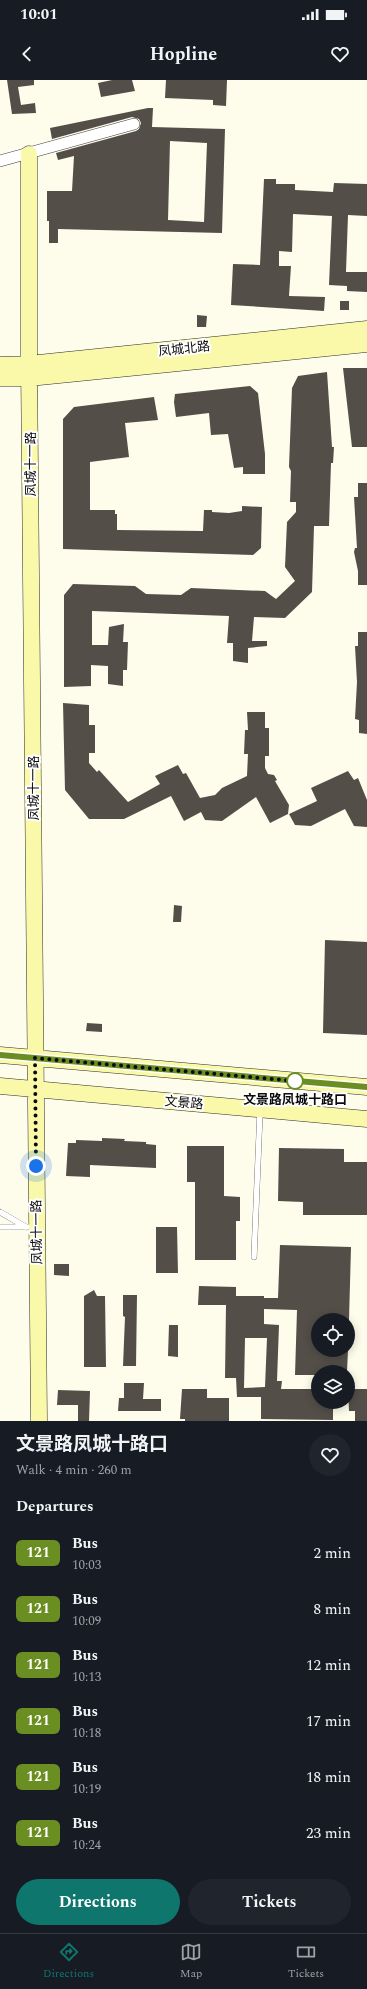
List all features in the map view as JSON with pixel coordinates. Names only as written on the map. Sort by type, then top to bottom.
[{"type":"main road","name":"凤城十一路","points":[[29,154],[29,371],[35,1058],[31,1227],[39,1421]]},
{"type":"main road","name":"凤城北路","points":[[0,378],[29,371],[367,329]]},
{"type":"main road","name":"凤城北路","points":[[0,365],[29,371],[367,344]]},
{"type":"main road","points":[[0,1055],[367,1087]]},
{"type":"main road","name":"文景路","points":[[0,1086],[367,1119]]},
{"type":"street","points":[[0,161],[134,124]]},
{"type":"lane","points":[[254,1257],[260,1109]]},
{"type":"lane","points":[[0,1212],[31,1227]]},
{"type":"lane","points":[[0,1227],[31,1227]]},
{"type":"building","points":[[7,80],[34,80],[34,85],[18,87],[21,105],[35,103],[36,113],[12,114]]},
{"type":"building","points":[[112,80],[132,80],[135,91],[101,97],[98,83]]},
{"type":"building","points":[[166,80],[227,80],[226,106],[213,105],[213,100],[165,98]]},
{"type":"building","points":[[153,108],[152,127],[225,129],[222,233],[58,229],[58,243],[49,243],[47,191],[72,191],[74,156],[58,160],[56,153],[136,131],[139,129],[141,123],[139,119],[132,117],[52,139],[50,128]],"holes":[[[170,141],[207,143],[204,222],[168,220]]]},
{"type":"building","points":[[264,179],[276,179],[276,184],[295,184],[295,190],[333,192],[334,183],[367,184],[367,216],[348,215],[346,272],[367,272],[367,292],[347,291],[347,286],[329,285],[332,216],[293,214],[292,252],[279,251],[279,266],[291,266],[289,296],[325,297],[324,311],[231,305],[233,264],[260,265]]},
{"type":"building","points":[[340,301],[349,301],[349,310],[340,310]]},
{"type":"building","points":[[197,315],[207,316],[206,327],[197,327]]},
{"type":"building","points":[[343,368],[367,368],[367,447],[352,447]]},
{"type":"building","points":[[327,372],[332,447],[334,447],[333,463],[331,463],[329,526],[314,526],[312,592],[285,618],[254,617],[252,641],[267,641],[267,646],[248,648],[248,663],[233,661],[233,643],[227,643],[229,616],[92,611],[92,645],[108,645],[109,627],[124,624],[123,642],[128,642],[127,670],[123,670],[123,686],[108,684],[108,666],[91,665],[91,686],[64,687],[64,595],[73,584],[135,586],[146,594],[181,595],[191,588],[265,591],[276,599],[295,581],[285,567],[287,522],[296,512],[296,502],[290,502],[291,471],[289,467],[292,388],[298,376]]},
{"type":"building","points":[[250,386],[258,393],[265,454],[265,474],[243,474],[243,467],[234,468],[228,434],[211,435],[209,413],[176,417],[174,402],[175,394]]},
{"type":"building","points":[[154,397],[158,420],[125,423],[129,457],[90,462],[90,510],[115,510],[115,514],[117,514],[117,530],[203,531],[204,510],[229,513],[242,511],[242,506],[262,507],[261,548],[253,555],[63,549],[63,419],[74,407]]},
{"type":"building","points":[[358,483],[367,483],[367,585],[358,585],[358,571],[354,552],[355,548],[357,548],[354,497],[358,497]]},
{"type":"building","points":[[358,632],[367,632],[367,734],[359,733],[359,720],[355,719],[357,682],[355,646],[358,646]]},
{"type":"building","points":[[63,703],[89,705],[89,725],[95,725],[95,753],[89,753],[89,763],[97,772],[99,770],[128,802],[160,784],[155,776],[178,765],[183,774],[186,773],[200,798],[215,795],[222,788],[247,776],[248,754],[244,754],[245,730],[248,730],[247,712],[265,712],[265,728],[269,728],[269,756],[265,756],[265,768],[268,774],[274,775],[277,780],[275,781],[289,805],[288,814],[270,823],[256,797],[222,821],[205,820],[201,812],[184,821],[171,796],[124,819],[89,819],[65,790]]},
{"type":"building","points":[[348,771],[354,780],[358,778],[367,800],[367,827],[354,826],[345,809],[311,826],[295,825],[289,814],[317,801],[311,788]]},
{"type":"building","points":[[174,905],[182,906],[181,922],[173,922]]},
{"type":"building","points":[[325,940],[367,942],[367,1035],[323,1033]]},
{"type":"building","points":[[87,1023],[102,1024],[102,1032],[86,1031]]},
{"type":"building","points":[[102,1138],[125,1139],[124,1141],[146,1142],[146,1144],[156,1145],[156,1168],[90,1165],[90,1177],[66,1176],[68,1143],[76,1143],[76,1140],[102,1141]]},
{"type":"building","points":[[187,1146],[224,1146],[224,1196],[240,1197],[240,1221],[236,1221],[236,1260],[195,1260],[195,1182],[187,1182]]},
{"type":"building","points":[[279,1148],[344,1149],[344,1162],[367,1162],[367,1215],[303,1215],[303,1202],[278,1201]]},
{"type":"building","points":[[156,1227],[177,1227],[178,1273],[156,1273]]},
{"type":"building","points":[[280,1245],[351,1247],[349,1313],[311,1313],[311,1357],[348,1357],[347,1365],[311,1365],[311,1375],[295,1375],[297,1310],[264,1309],[264,1324],[279,1325],[277,1381],[282,1381],[281,1389],[311,1389],[311,1409],[333,1409],[333,1420],[261,1419],[261,1397],[237,1397],[236,1378],[225,1378],[226,1305],[198,1305],[199,1286],[236,1287],[236,1296],[264,1296],[264,1298],[278,1298]],"holes":[[[245,1338],[267,1338],[265,1387],[244,1388]]]},
{"type":"building","points":[[54,1264],[69,1264],[69,1276],[54,1275]]},
{"type":"building","points":[[94,1290],[97,1296],[105,1296],[106,1367],[84,1367],[84,1296]]},
{"type":"building","points":[[123,1295],[137,1295],[136,1366],[123,1366],[125,1317],[123,1316]]},
{"type":"building","points":[[169,1325],[178,1325],[178,1357],[168,1356]]},
{"type":"building","points":[[124,1383],[144,1383],[143,1399],[161,1399],[161,1411],[118,1411],[119,1398],[124,1398]]},
{"type":"building","points":[[182,1389],[207,1389],[207,1398],[229,1398],[229,1421],[185,1421],[185,1419],[180,1419]]},
{"type":"building","points":[[355,1389],[367,1389],[367,1421],[355,1421],[355,1411],[349,1411],[349,1409],[355,1409]]},
{"type":"building","points":[[58,1390],[90,1391],[89,1421],[78,1421],[78,1405],[57,1405]]},
{"type":"bus line","name":"121","points":[[0,1055],[367,1087]]},
{"type":"place","name":"文景路凤城十路口","points":[[295,1081]]},
{"type":"route","points":[[36,1166],[35,1058],[295,1081]]}]
